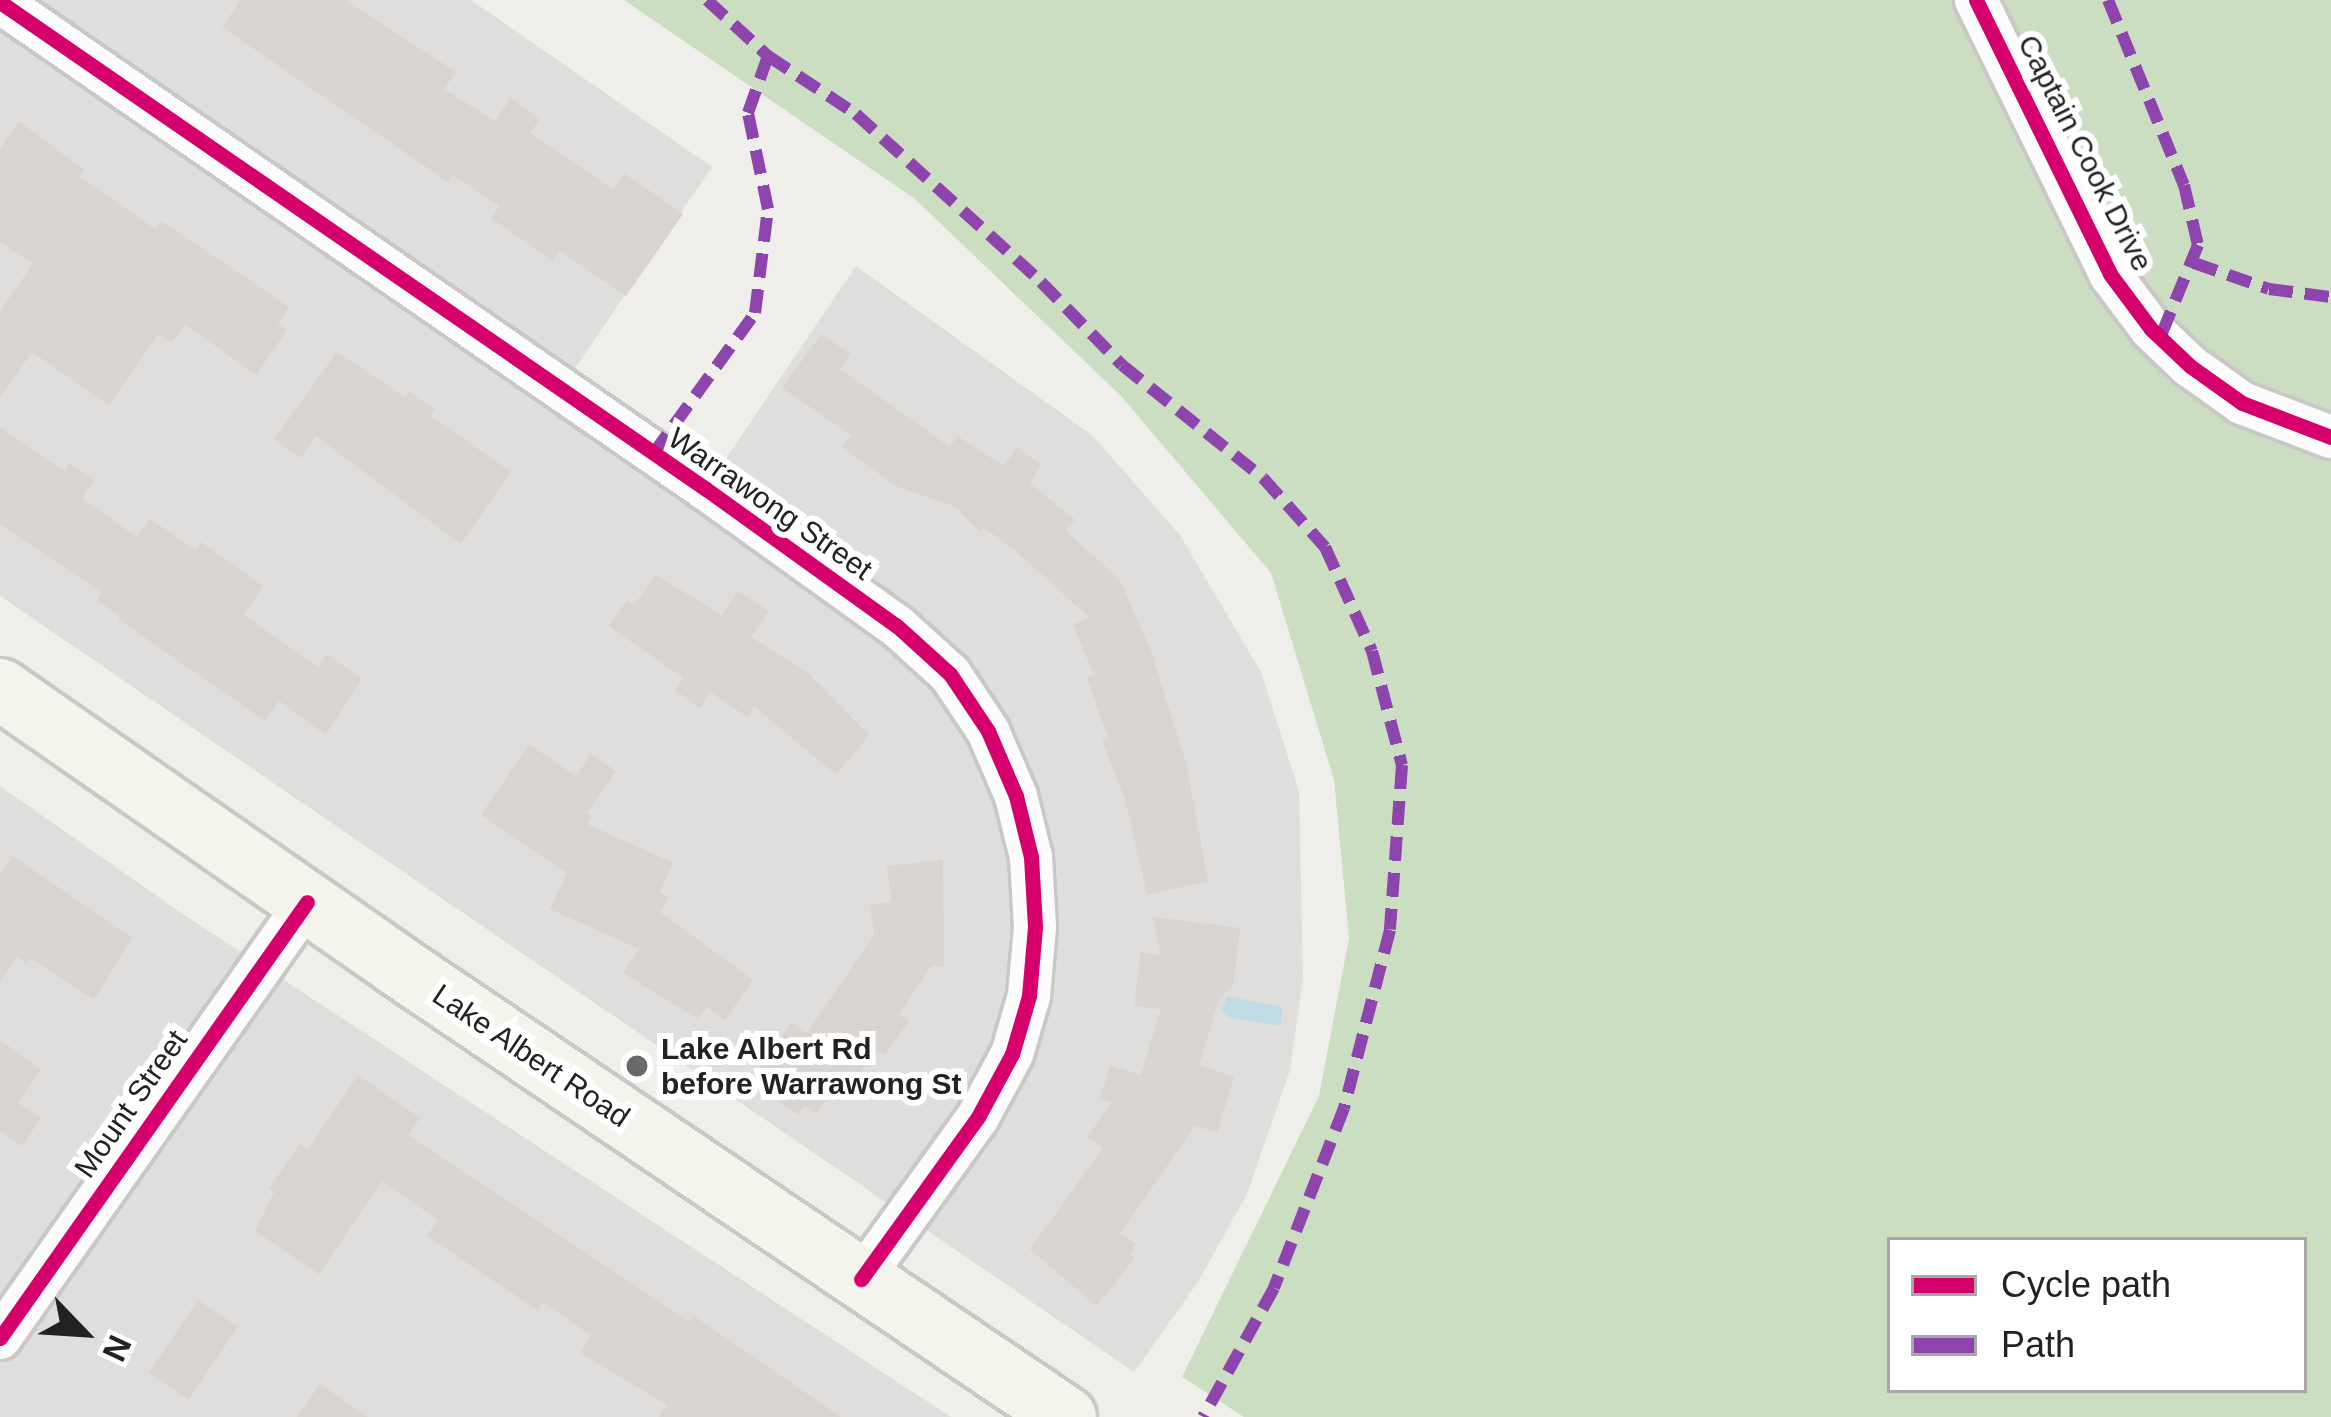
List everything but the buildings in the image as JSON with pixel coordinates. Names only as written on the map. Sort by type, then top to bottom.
[{"type":"main road","name":"Lake Albert Road","points":[[0,688],[1066,1417]]},
{"type":"street","name":"Captain Cook Drive","points":[[1976,0],[2110,274],[2151,329],[2190,366],[2242,403],[2331,437]]},
{"type":"street","name":"Warrawong Street","points":[[0,2],[706,489],[896,626],[950,674],[988,731],[1016,796],[1031,857],[1035,928],[1029,996],[1012,1054],[979,1117],[861,1279]]},
{"type":"street","name":"Mount Street","points":[[0,1338],[307,902]]},
{"type":"shaded area","points":[[0,0],[471,0],[712,167],[561,389],[706,488],[856,266],[1093,436],[1180,535],[1261,672],[1299,791],[1303,979],[1290,1070],[1247,1194],[1198,1282],[1134,1372],[0,596]]},
{"type":"shaded area","points":[[0,786],[180,912],[951,1417],[0,1417]]},
{"type":"green space","points":[[624,0],[2331,0],[2331,1417],[1244,1417],[1182,1377],[1319,1096],[1349,938],[1334,780],[1271,573],[1122,397],[915,199]]},
{"type":"water","points":[[1227,996],[1282,1007],[1281,1026],[1228,1017],[1222,1011]]},
{"type":"marked path","points":[[707,0],[768,56],[856,114],[1041,282],[1122,365],[1263,478],[1325,547],[1372,651],[1402,765],[1390,930],[1344,1108],[1274,1288],[1203,1417]]},
{"type":"marked path","points":[[2108,0],[2184,185],[2198,245],[2160,338]]},
{"type":"marked path","points":[[653,454],[755,313],[768,209],[748,113],[768,56]]},
{"type":"marked path","points":[[2194,263],[2269,289],[2331,297]]},
{"type":"cycle path","points":[[1976,0],[2110,274],[2151,329],[2190,366],[2242,403],[2331,437]]},
{"type":"cycle path","points":[[0,2],[706,489],[897,626],[950,674],[988,731],[1016,796],[1031,857],[1035,927],[1029,996],[1012,1054],[978,1117],[861,1279]]},
{"type":"cycle path","points":[[0,1338],[307,902]]},
{"type":"place","name":"Lake Albert Rd before Warrawong St","points":[[637,1066]]}]
